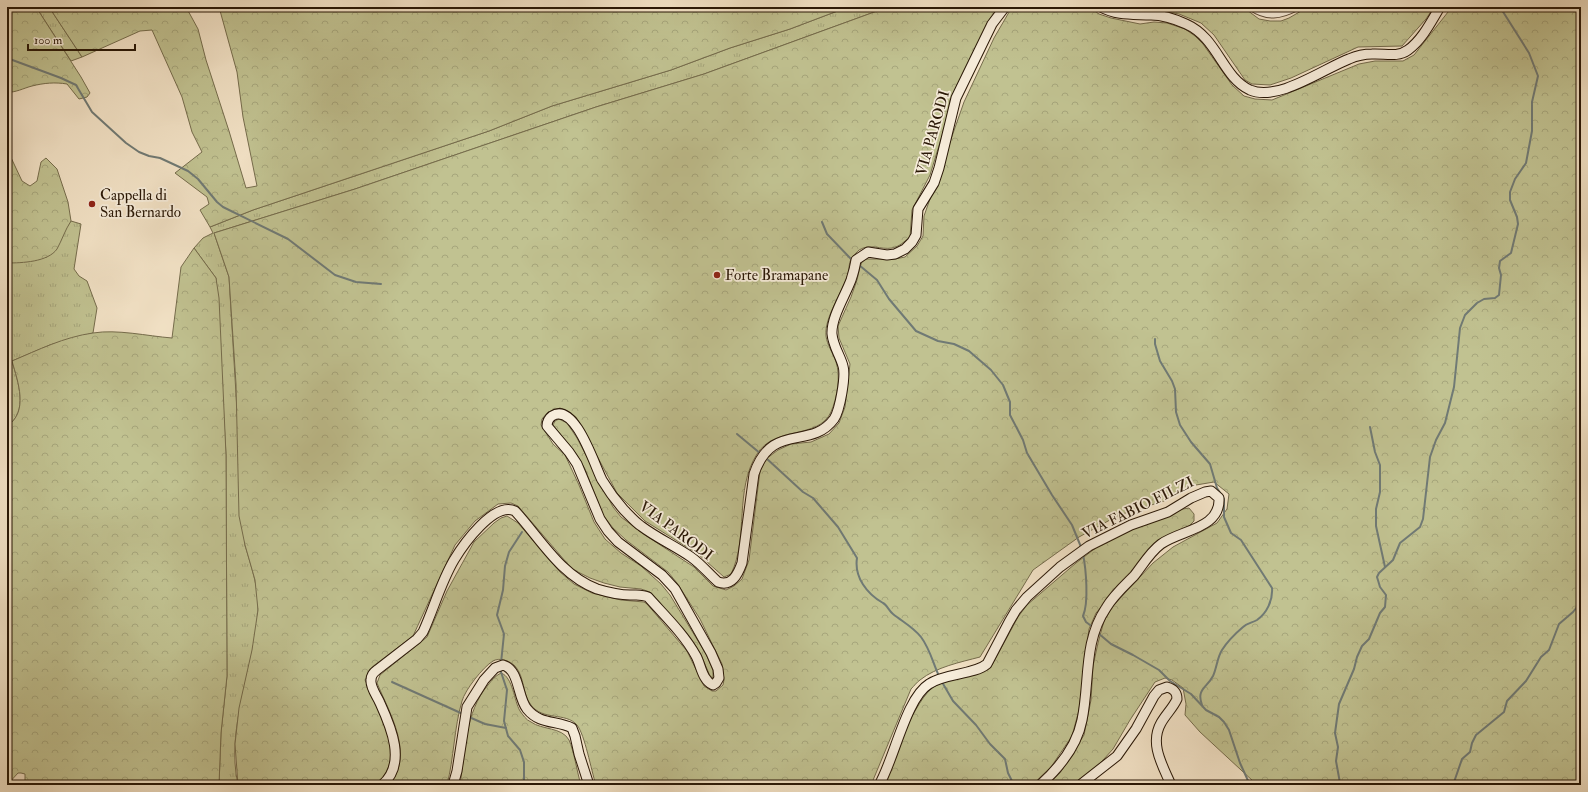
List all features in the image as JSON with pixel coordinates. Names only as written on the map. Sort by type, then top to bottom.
[{"type":"street","name":"VIA PARODI","points":[[382,785],[391,774],[394,765],[395,753],[393,736],[383,709],[371,685],[372,676],[377,670],[423,632],[454,561],[469,539],[489,518],[501,510],[508,508],[515,511],[556,560],[580,580],[610,592],[631,595],[640,594],[648,597],[690,646],[697,657],[708,682],[713,685],[716,683],[719,678],[719,673],[711,653],[675,589],[662,575],[618,542],[608,531],[600,519],[577,464],[570,452],[547,426],[548,421],[553,416],[560,414],[568,417],[574,422],[602,480],[622,508],[641,526],[690,556],[718,582],[726,583],[737,576],[742,563],[754,474],[757,465],[765,452],[778,442],[798,436],[811,435],[835,418],[842,387],[844,368],[834,344],[832,335],[833,325],[852,279],[856,260],[868,252],[887,255],[895,254],[905,249],[912,242],[916,235],[918,209],[934,183],[939,168],[956,98],[992,24],[1005,7]]},
{"type":"street","points":[[1101,7],[1114,13],[1163,17],[1195,28],[1206,37],[1237,81],[1253,91],[1266,92],[1296,85],[1349,59],[1372,54],[1402,53],[1412,47],[1421,37],[1440,7]]},
{"type":"street","points":[[1251,7],[1260,13],[1274,16],[1297,7]]},
{"type":"street","name":"VIA FABIO FILZI","points":[[879,785],[908,713],[922,690],[929,684],[939,679],[979,668],[987,664],[1016,610],[1048,577],[1089,546],[1109,535],[1168,512],[1191,498],[1205,492],[1214,492],[1219,498],[1219,504],[1214,516],[1207,522],[1159,546],[1106,607],[1098,620],[1090,645],[1084,704],[1078,734],[1062,763],[1040,785]]},
{"type":"street","points":[[453,785],[457,771],[467,706],[484,680],[495,668],[503,665],[509,668],[513,673],[522,702],[532,714],[543,721],[572,728],[589,785]]},
{"type":"street","points":[[1080,785],[1117,756],[1136,730],[1154,696],[1159,690],[1167,686],[1173,688],[1176,692],[1177,699],[1161,723],[1158,731],[1156,749],[1172,785]]},
{"type":"green space","points":[[7,7],[36,7],[81,77],[90,93],[87,97],[79,99],[67,84],[58,83],[41,84],[7,92]]},
{"type":"green space","points":[[36,7],[49,7],[82,57],[71,61]]},
{"type":"green space","points":[[49,7],[186,7],[198,29],[206,60],[246,188],[257,186],[243,117],[237,72],[219,7],[848,7],[790,29],[730,48],[671,70],[552,106],[489,131],[253,210],[210,227],[200,210],[209,204],[207,197],[175,173],[202,152],[192,132],[182,97],[152,30],[140,31],[82,57]]},
{"type":"green space","points":[[848,7],[888,7],[704,74],[596,107],[355,189],[214,233],[229,277],[245,545],[254,577],[258,602],[256,632],[242,698],[235,741],[235,763],[238,785],[219,785],[221,733],[227,676],[226,455],[216,278],[194,248],[203,238],[213,233],[210,227],[253,210],[489,131],[552,106],[671,70],[730,48],[790,29]]},
{"type":"green space","points":[[888,7],[999,7],[991,17],[950,100],[945,126],[930,175],[912,210],[910,237],[902,244],[895,247],[863,248],[859,250],[850,261],[846,281],[831,313],[826,329],[826,336],[836,362],[838,374],[837,394],[831,412],[825,421],[816,426],[774,439],[765,445],[757,454],[750,468],[743,498],[739,545],[731,574],[724,577],[698,554],[645,521],[617,493],[576,417],[560,408],[548,412],[542,419],[541,425],[553,444],[565,455],[594,522],[605,539],[621,553],[641,566],[661,584],[670,595],[706,654],[713,670],[713,678],[710,676],[701,655],[692,641],[650,592],[641,589],[620,587],[604,583],[572,569],[518,506],[511,503],[498,504],[475,521],[455,545],[413,636],[372,667],[365,680],[383,720],[391,749],[390,763],[385,775],[374,785],[238,785],[235,744],[239,708],[252,650],[258,610],[255,580],[245,545],[239,516],[236,384],[229,277],[214,233],[355,189],[596,107],[704,74]]},
{"type":"green space","points":[[1012,7],[1089,7],[1099,14],[1111,18],[1140,24],[1154,22],[1167,23],[1185,29],[1203,44],[1232,85],[1244,96],[1255,99],[1272,100],[1359,64],[1375,61],[1403,61],[1414,55],[1452,7],[1581,7],[1581,785],[1256,785],[1200,732],[1185,715],[1186,704],[1183,688],[1172,680],[1165,678],[1155,682],[1113,749],[1095,769],[1071,785],[1047,785],[1060,773],[1084,735],[1091,700],[1093,666],[1104,621],[1113,606],[1153,563],[1173,547],[1217,523],[1227,509],[1229,494],[1214,482],[1196,485],[1164,501],[1119,515],[1079,537],[1033,570],[980,657],[949,666],[926,675],[911,689],[871,785],[596,785],[585,744],[577,725],[567,719],[548,715],[536,710],[528,701],[518,670],[508,661],[499,659],[493,661],[484,668],[470,685],[464,696],[459,711],[447,785],[389,785],[396,773],[400,761],[400,748],[398,734],[377,683],[380,675],[427,637],[447,591],[474,542],[494,523],[507,516],[518,523],[560,572],[574,584],[592,593],[621,600],[644,602],[647,604],[687,651],[704,686],[712,691],[716,691],[723,685],[724,680],[722,664],[700,619],[677,583],[668,572],[626,540],[613,528],[603,515],[585,469],[577,455],[553,425],[555,421],[559,419],[567,423],[577,438],[613,507],[621,517],[645,535],[694,567],[713,586],[726,590],[734,586],[742,579],[749,560],[760,471],[766,459],[778,450],[791,444],[811,442],[829,434],[839,423],[845,407],[850,364],[839,338],[838,326],[851,297],[862,262],[866,259],[895,259],[905,257],[917,246],[923,236],[924,216],[964,102],[994,38]]},
{"type":"green space","points":[[1118,7],[1243,7],[1259,19],[1281,21],[1308,7],[1434,7],[1426,19],[1402,46],[1358,47],[1291,78],[1270,85],[1252,84],[1245,80],[1214,35],[1201,23],[1179,14],[1151,9],[1134,11]]},
{"type":"green space","points":[[7,149],[22,181],[30,186],[37,181],[41,162],[46,158],[57,169],[68,202],[71,221],[57,249],[48,257],[34,261],[7,263]]},
{"type":"green space","points":[[71,221],[81,224],[74,269],[79,276],[87,281],[97,308],[93,333],[50,345],[12,361],[19,387],[20,405],[14,420],[7,426],[7,263],[47,257],[59,243],[64,230]]},
{"type":"green space","points":[[194,248],[216,278],[219,298],[226,455],[227,676],[221,733],[219,785],[22,785],[25,782],[25,774],[18,773],[7,785],[7,426],[14,420],[20,405],[19,387],[12,361],[61,341],[93,333],[122,332],[172,338],[181,267]]},
{"type":"green space","points":[[1189,508],[1194,514],[1194,521],[1189,526],[1160,540],[1096,613],[1089,629],[1079,710],[1072,736],[1051,767],[1032,785],[883,785],[905,731],[919,704],[927,693],[935,686],[946,681],[985,671],[992,665],[1018,617],[1027,605],[1076,563],[1101,544],[1140,526]]},
{"type":"green space","points":[[501,673],[505,675],[511,684],[518,707],[526,719],[536,725],[562,733],[569,740],[581,785],[460,785],[470,720],[480,696],[495,677]]},
{"type":"waterway","points":[[1342,785],[1340,783],[1336,761],[1338,747],[1335,733],[1339,704],[1362,646],[1369,639],[1380,613],[1385,607],[1386,595],[1380,587],[1377,577],[1379,573],[1393,560],[1400,543],[1420,527],[1423,519],[1430,457],[1436,440],[1445,423],[1454,387],[1460,328],[1465,315],[1477,303],[1484,299],[1495,298],[1499,295],[1501,275],[1499,268],[1500,261],[1511,253],[1518,224],[1517,217],[1510,200],[1510,192],[1515,179],[1526,163],[1532,131],[1532,102],[1538,76],[1529,53],[1500,7]]},
{"type":"waterway","points":[[7,58],[76,85],[92,112],[126,143],[139,152],[160,158],[188,171],[198,179],[223,207],[288,239],[335,275],[356,282],[381,284]]},
{"type":"waterway","points":[[822,222],[827,234],[852,260]]},
{"type":"waterway","points":[[859,265],[877,280],[889,299],[916,331],[938,341],[954,344],[969,351],[991,370],[1003,385],[1010,402],[1010,415],[1023,440],[1027,453],[1072,525],[1081,547]]},
{"type":"waterway","points":[[1155,339],[1160,361],[1175,389],[1176,412],[1180,425],[1191,442],[1210,464],[1217,488],[1224,499],[1224,517],[1231,533],[1241,540],[1272,588],[1270,602],[1264,614],[1257,620],[1243,627],[1222,650],[1213,676],[1201,692],[1200,695],[1202,705]]},
{"type":"waterway","points":[[1370,427],[1375,452],[1380,465],[1380,492],[1376,509],[1376,526],[1385,567]]},
{"type":"waterway","points":[[737,434],[761,454]]},
{"type":"waterway","points":[[766,458],[803,492],[813,498],[838,527],[857,558],[858,572],[867,590],[884,604],[892,613],[918,633],[929,651],[939,676]]},
{"type":"waterway","points":[[501,663],[504,634],[497,615],[503,590],[505,566],[509,552],[522,532]]},
{"type":"waterway","points":[[1083,554],[1086,577],[1086,603],[1083,616],[1086,622],[1094,628]]},
{"type":"waterway","points":[[1453,785],[1462,759],[1470,752],[1476,735],[1504,712],[1507,701],[1526,681],[1541,657],[1549,650],[1559,624],[1573,612],[1581,602]]},
{"type":"waterway","points":[[1098,633],[1111,644],[1159,670],[1170,681],[1191,694],[1206,710],[1219,717],[1229,730],[1240,763],[1250,785]]},
{"type":"waterway","points":[[500,669],[507,690],[504,721],[508,736],[520,750],[524,762],[524,785]]},
{"type":"waterway","points":[[392,682],[463,714]]},
{"type":"waterway","points":[[942,682],[953,701],[1005,759],[1008,773],[1014,785]]},
{"type":"waterway","points":[[469,717],[485,724],[506,728]]},
{"type":"place","name":"Cappella di San Bernardo","points":[[92,204]]},
{"type":"place","name":"Forte Bramapane","points":[[717,275]]}]
